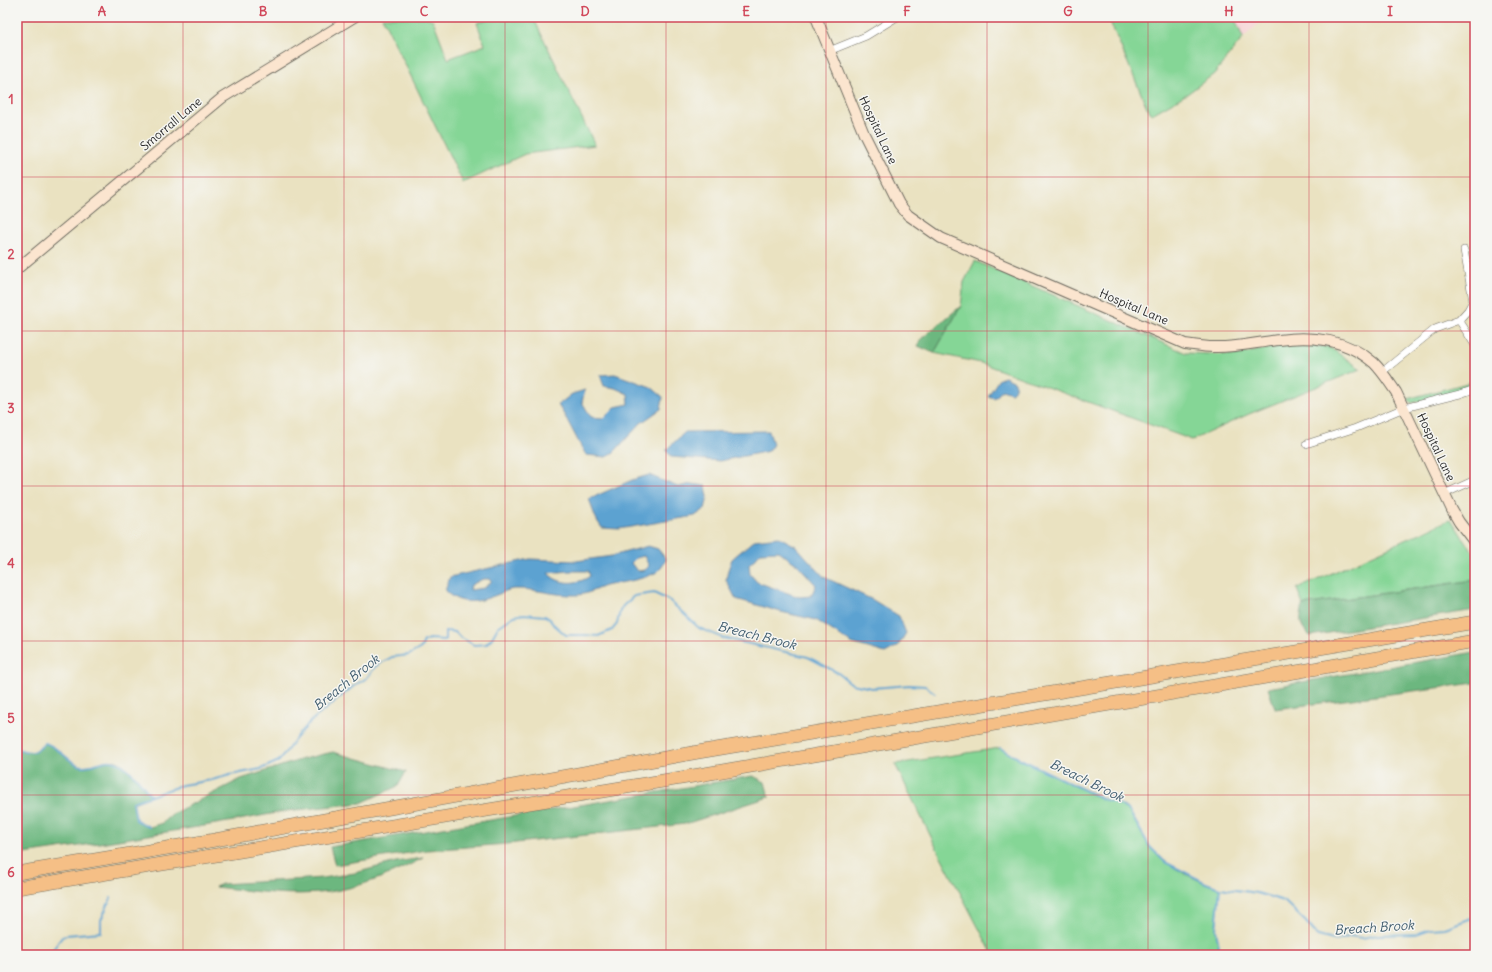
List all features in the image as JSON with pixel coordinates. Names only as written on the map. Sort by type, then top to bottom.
[{"type":"highway","points":[[17,873],[209,841],[698,752],[1475,622]]},
{"type":"highway","points":[[17,888],[707,774],[1475,641]]},
{"type":"street","name":"Smorrall Lane","points":[[17,269],[222,98],[354,17]]},
{"type":"street","name":"Hospital Lane","points":[[816,17],[864,134],[899,204],[908,215],[941,238],[1186,344],[1213,347],[1301,338],[1324,339],[1336,342],[1360,353],[1382,372],[1396,392],[1458,522],[1475,543]]},
{"type":"street","points":[[829,51],[866,36],[897,17]]},
{"type":"street","points":[[1382,372],[1435,329],[1459,320],[1468,310],[1473,301],[1464,250]]},
{"type":"street","points":[[1459,320],[1475,345]]},
{"type":"street","points":[[1306,444],[1356,428],[1404,408],[1475,389]]},
{"type":"street","points":[[1444,494],[1475,480]]},
{"type":"shaded area","points":[[1234,17],[1266,17],[1243,38]]},
{"type":"green space","points":[[382,17],[425,17],[433,20],[448,59],[485,45],[477,23],[494,17],[533,17],[595,145],[525,154],[463,183]]},
{"type":"green space","points":[[1108,17],[1234,17],[1243,38],[1214,74],[1187,94],[1152,114],[1149,112]]},
{"type":"green space","points":[[975,261],[1186,353],[1236,355],[1290,344],[1329,347],[1361,369],[1249,414],[1192,440],[981,363],[934,353],[961,306],[964,282]]},
{"type":"green space","points":[[961,306],[934,353],[918,346],[921,339]]},
{"type":"green space","points":[[1475,381],[1475,386],[1467,389],[1412,403],[1407,399]]},
{"type":"green space","points":[[1451,519],[1470,549],[1475,552],[1475,580],[1303,605],[1297,589]]},
{"type":"green space","points":[[1475,580],[1475,610],[1310,636],[1303,628],[1301,622],[1303,605]]},
{"type":"green space","points":[[1475,652],[1475,683],[1275,709],[1268,688]]},
{"type":"green space","points":[[45,743],[74,763],[81,766],[90,766],[112,760],[123,765],[151,796],[133,803],[136,820],[150,827],[162,823],[172,814],[241,779],[303,759],[333,752],[406,772],[398,786],[361,803],[287,811],[106,842],[17,855],[17,790],[19,789],[17,786],[17,749],[32,752],[38,750]]},
{"type":"green space","points":[[1000,748],[1103,799],[1125,807],[1133,816],[1149,845],[1166,862],[1183,873],[1220,888],[1216,930],[1220,952],[1219,955],[993,955],[937,849],[895,764]]},
{"type":"green space","points":[[753,776],[765,782],[769,797],[685,824],[507,844],[427,850],[335,865],[330,847]]},
{"type":"green space","points":[[423,858],[377,879],[352,887],[328,892],[286,894],[215,887],[222,884],[323,878],[355,873],[396,862]]},
{"type":"water","points":[[615,374],[651,387],[663,397],[661,409],[641,423],[614,452],[606,457],[586,455],[558,405],[572,394],[585,390],[582,402],[591,417],[604,418],[615,407],[629,404],[628,394],[615,388],[604,386],[600,375]]},
{"type":"water","points":[[1005,377],[1015,382],[1013,391],[1011,393],[1002,390],[994,398],[988,396],[999,379]]},
{"type":"water","points":[[769,431],[773,444],[769,451],[720,461],[671,457],[666,450],[685,432]]},
{"type":"water","points":[[649,475],[678,487],[691,484],[706,486],[708,497],[705,509],[695,516],[619,529],[602,528],[595,517],[589,499],[632,480]]},
{"type":"water","points":[[779,537],[796,546],[824,577],[873,600],[899,616],[906,633],[898,646],[885,653],[851,643],[816,620],[736,599],[726,580],[728,570],[732,559],[754,540]],"holes":[[[778,551],[798,565],[816,585],[811,596],[799,597],[757,582],[750,574],[749,565],[761,552]]]},
{"type":"water","points":[[648,546],[658,549],[666,559],[661,568],[653,574],[635,580],[605,586],[580,595],[513,589],[492,597],[471,602],[458,599],[445,591],[450,577],[530,559],[576,561],[612,556]],"holes":[[[644,556],[649,566],[645,570],[637,571],[631,563],[636,558]],[[588,571],[590,576],[580,581],[563,582],[557,580],[548,573]],[[483,579],[491,579],[491,582],[484,588],[470,590],[471,585]]]},
{"type":"waterway","name":"Breach Brook","points":[[17,749],[32,752],[38,750],[45,743],[54,747],[81,766],[109,761],[117,762],[130,771],[151,796],[182,785],[261,769],[279,761],[311,721],[355,685],[367,678],[376,666],[392,657],[409,655],[421,648],[424,641],[429,639],[445,640],[445,631],[455,632],[460,637],[474,645],[486,644],[492,638],[498,627],[514,616],[524,614],[545,616],[566,635],[598,636],[612,630],[617,624],[620,611],[623,606],[634,596],[654,593],[670,601],[699,628],[723,638],[808,657],[838,673],[852,684],[872,688],[910,685],[925,686],[935,693]]},
{"type":"waterway","name":"Breach Brook","points":[[1000,748],[1103,799],[1119,804],[1129,811],[1150,847],[1165,862],[1206,883],[1220,888],[1257,893],[1284,901],[1318,936],[1337,941],[1350,936],[1362,938],[1378,935],[1416,934],[1430,929],[1444,928],[1475,917]]},
{"type":"waterway","name":"Breach Brook","points":[[17,785],[19,790],[17,790]]},
{"type":"waterway","points":[[149,827],[136,820],[133,802],[151,796]]},
{"type":"waterway","points":[[1219,955],[1220,952],[1216,930],[1220,888]]},
{"type":"waterway","points":[[49,955],[62,937],[66,935],[101,932],[101,920],[111,898]]}]
